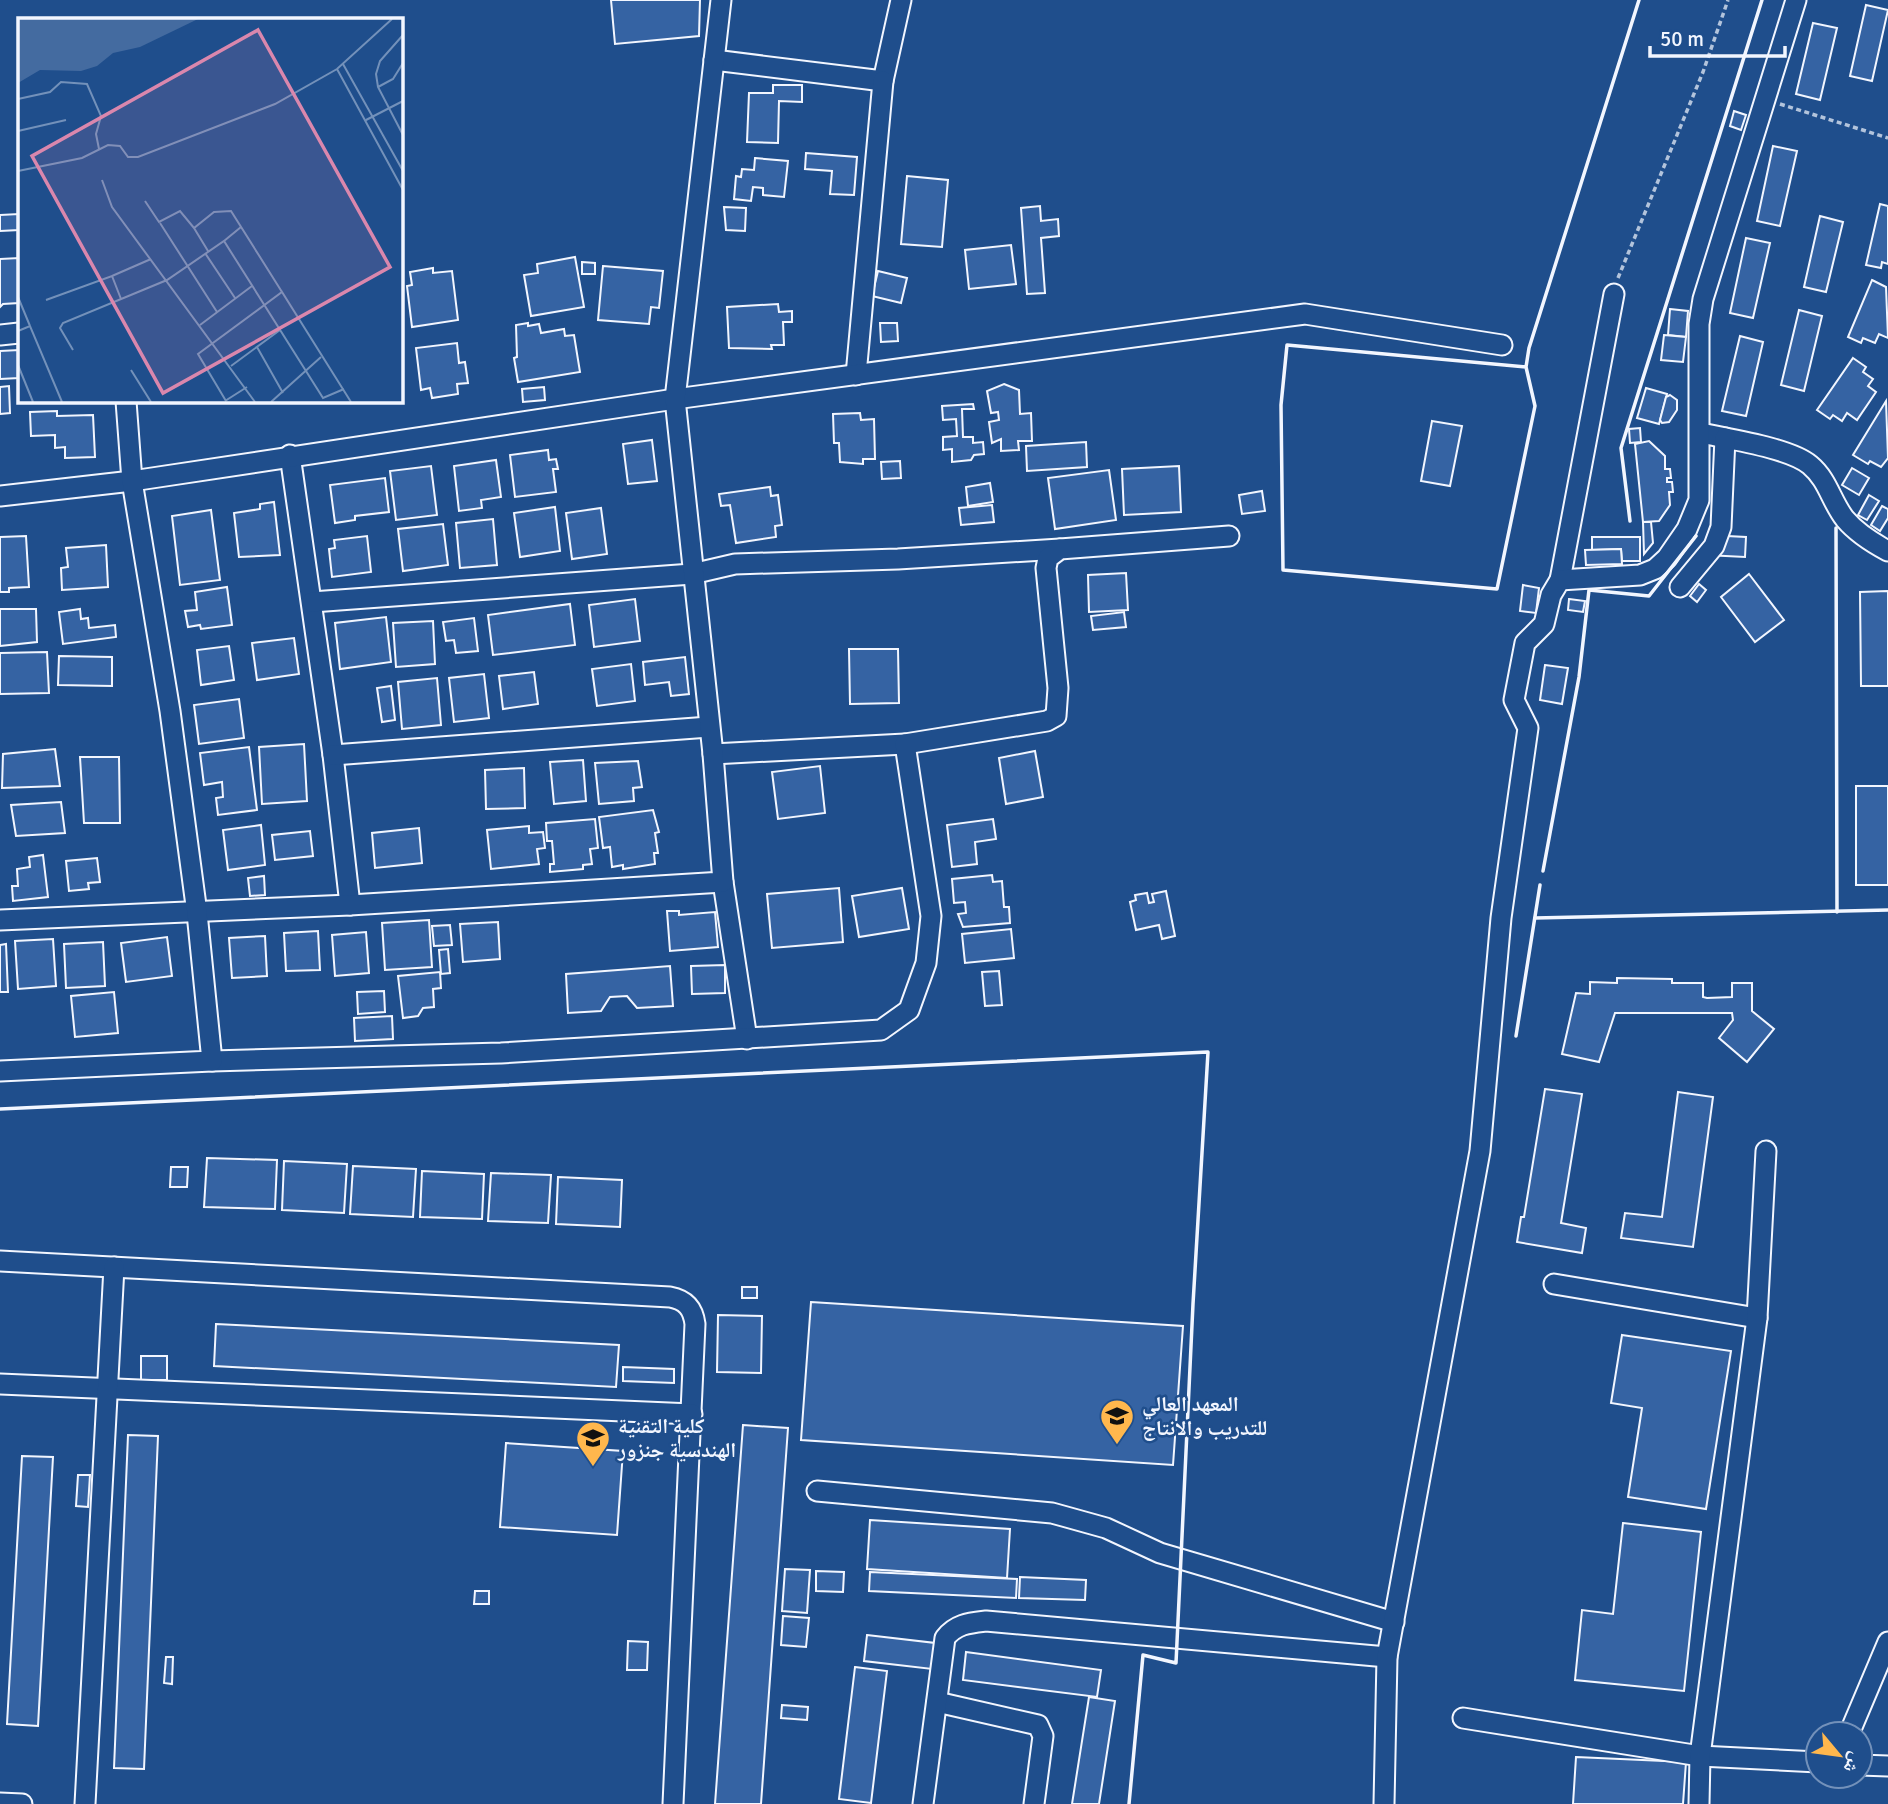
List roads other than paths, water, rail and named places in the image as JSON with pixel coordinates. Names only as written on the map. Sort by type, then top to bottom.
[{"type":"street","points":[[721,0],[676,399],[692,574],[713,754],[723,882],[747,1039]]},
{"type":"street","points":[[856,375],[883,80],[901,0]]},
{"type":"street","points":[[1560,580],[1640,575],[1655,569],[1667,558],[1687,529],[1699,500],[1699,324],[1703,299],[1796,0]]},
{"type":"street","points":[[714,60],[883,80]]},
{"type":"street","points":[[1384,1804],[1387,1657],[1480,1151],[1501,918],[1528,728],[1514,700],[1525,643],[1544,625],[1551,595],[1560,580],[1614,294]]},
{"type":"street","points":[[0,496],[132,481],[290,455],[676,399],[1305,314],[1502,345]]},
{"type":"street","points":[[0,335],[18,333]]},
{"type":"street","points":[[126,402],[132,481],[170,711],[197,913],[212,1061]]},
{"type":"street","points":[[1701,433],[1762,446],[1808,462],[1825,480],[1845,519],[1870,541],[1888,551]]},
{"type":"street","points":[[1680,587],[1714,546],[1721,527],[1724,438]]},
{"type":"street","points":[[290,455],[333,755],[350,905]]},
{"type":"street","points":[[312,602],[692,574],[735,564],[898,559],[1229,536]]},
{"type":"street","points":[[713,754],[905,744],[1047,721],[1056,716],[1059,708],[1058,688],[1046,568],[1048,558],[1060,549]]},
{"type":"street","points":[[333,755],[709,727]]},
{"type":"street","points":[[0,1071],[212,1061],[501,1053],[881,1030],[909,1010],[926,963],[931,916],[905,744]]},
{"type":"street","points":[[0,920],[350,905],[723,882]]},
{"type":"street","points":[[1699,1804],[1700,1756],[1757,1318],[1766,1151]]},
{"type":"street","points":[[0,1261],[678,1298],[691,1308],[695,1324],[692,1414],[673,1804]]},
{"type":"street","points":[[85,1804],[114,1268]]},
{"type":"street","points":[[1554,1284],[1757,1318]]},
{"type":"street","points":[[0,1384],[692,1414]]},
{"type":"street","points":[[817,1491],[1052,1513],[1106,1528],[1160,1553],[1394,1622]]},
{"type":"street","points":[[923,1804],[945,1638],[953,1629],[965,1624],[986,1621],[1387,1657]]},
{"type":"street","points":[[1855,1720],[1888,1642]]},
{"type":"street","points":[[937,1702],[1038,1725],[1043,1736],[1034,1804]]},
{"type":"street","points":[[1463,1718],[1700,1756],[1804,1761]]},
{"type":"street","points":[[0,1803],[22,1804]]},
{"type":"place","name":"المعهد العالي للتدريب والانتاج","points":[[1117,1446]]},
{"type":"place","name":"كلية التقنية الهندسية جنزور","points":[[593,1468]]}]
